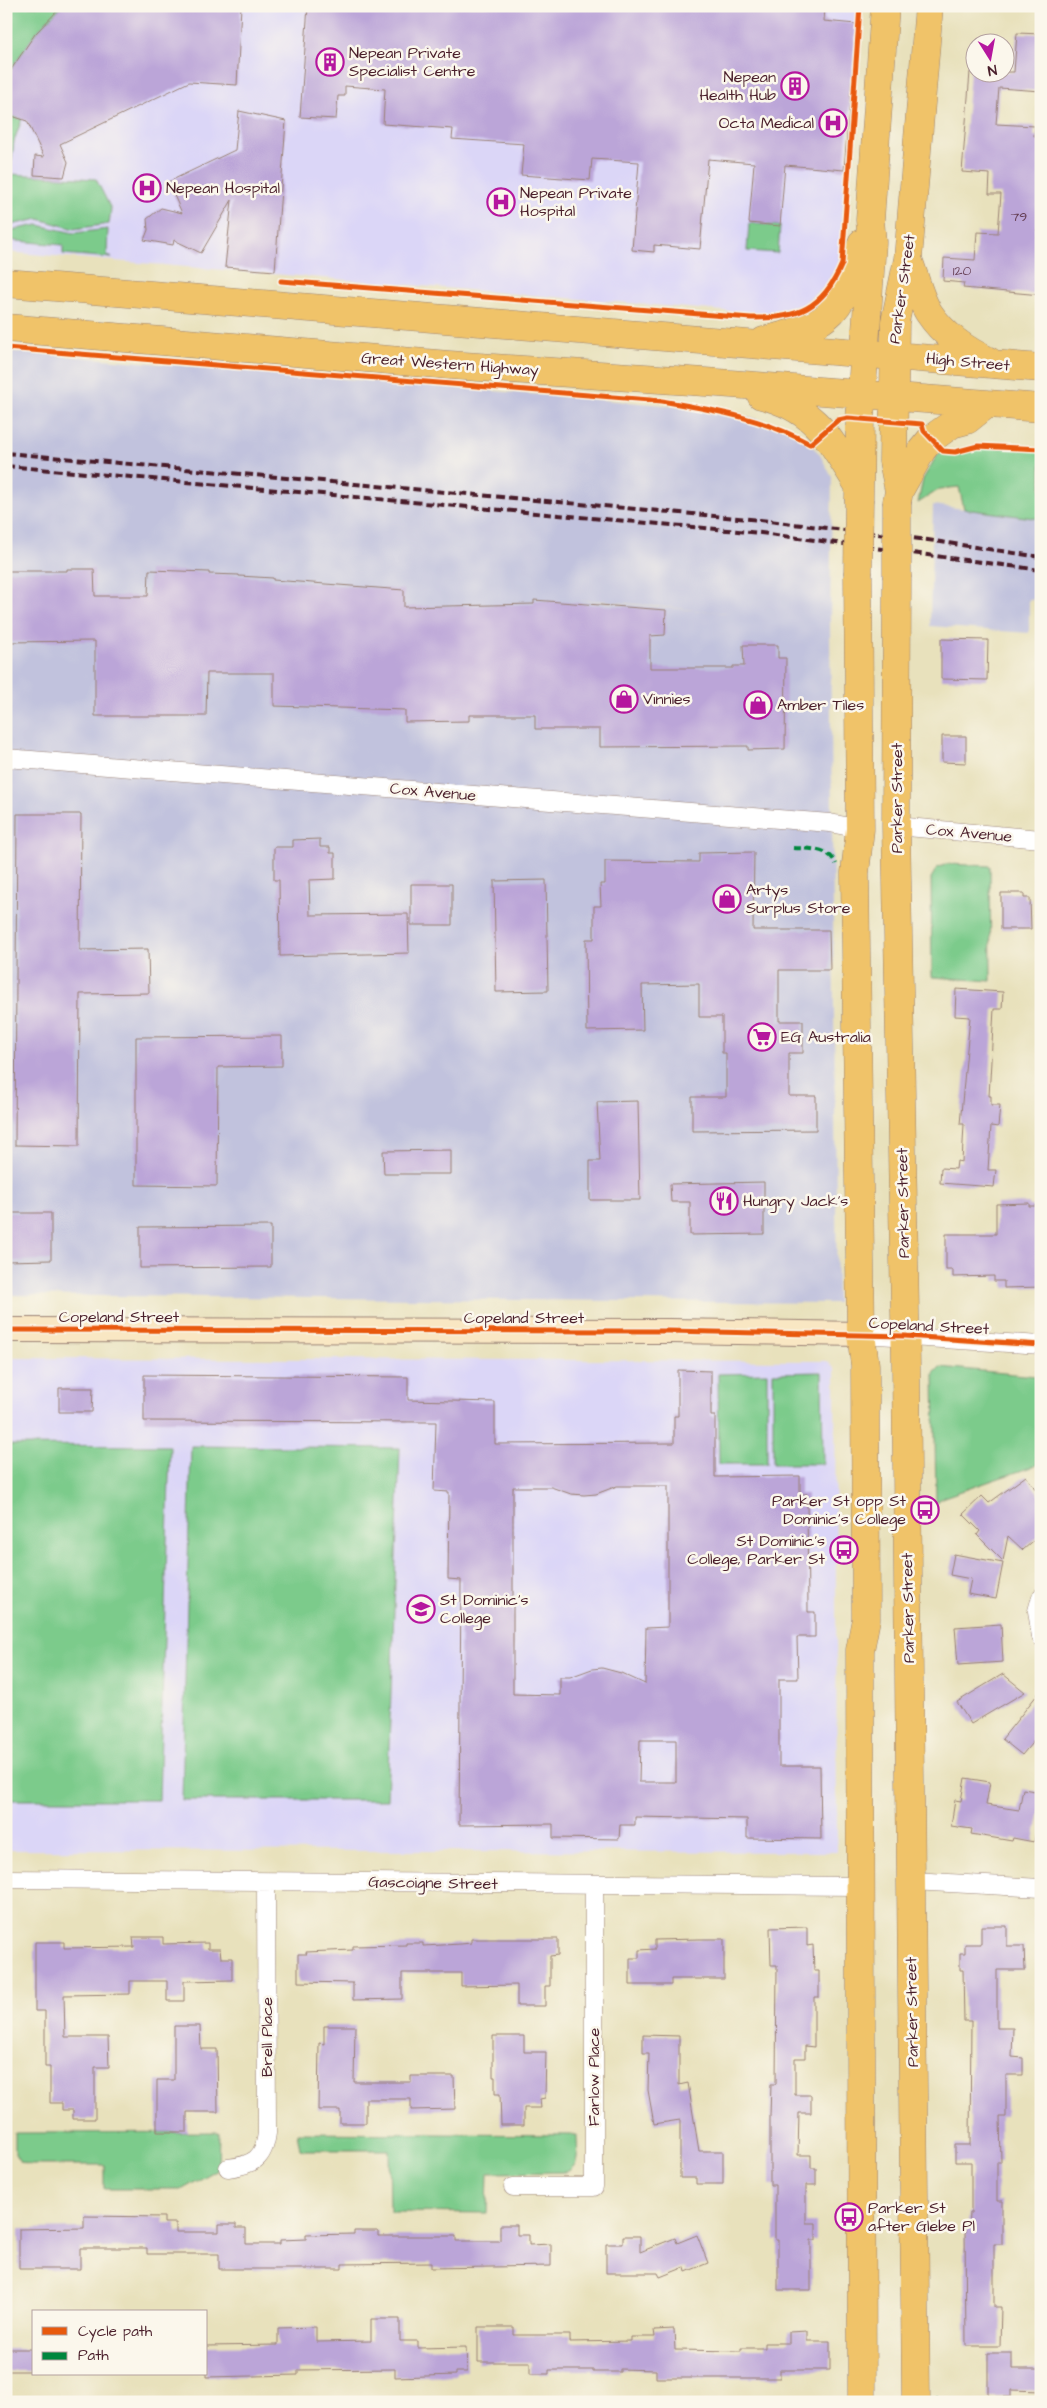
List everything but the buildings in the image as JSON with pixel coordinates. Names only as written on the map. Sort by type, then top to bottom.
[{"type":"highway","name":"Parker Street","points":[[862,2402],[860,1650],[866,1619],[865,1365],[861,1334],[855,873],[860,829],[858,574],[861,394],[872,242],[870,220],[885,6]]},
{"type":"highway","name":"Parker Street","points":[[916,2402],[905,1336],[896,826],[898,496],[894,461],[893,356],[895,322],[908,259],[928,6]]},
{"type":"highway","points":[[756,344],[804,328],[826,316],[841,299],[849,283],[870,220]]},
{"type":"highway","points":[[908,259],[928,312],[963,348],[996,364]]},
{"type":"highway","points":[[6,283],[756,344],[865,355]]},
{"type":"highway","name":"Great Western Highway","points":[[6,328],[449,365],[894,396]]},
{"type":"highway","name":"High Street","points":[[865,355],[1041,368]]},
{"type":"highway","points":[[705,382],[775,399],[796,407],[812,418],[824,432],[859,492]]},
{"type":"highway","points":[[894,396],[1041,408]]},
{"type":"highway","points":[[898,496],[922,450],[931,439],[952,424],[967,420],[987,404]]},
{"type":"street","name":"Cox Avenue","points":[[6,758],[830,823],[860,829]]},
{"type":"street","name":"Cox Avenue","points":[[896,826],[1041,839]]},
{"type":"street","name":"Copeland Street","points":[[6,1330],[669,1331],[861,1334],[1041,1345]]},
{"type":"street","points":[[1041,1597],[1038,1616],[1041,1637]]},
{"type":"street","name":"Gascoigne Street","points":[[6,1880],[860,1886]]},
{"type":"street","points":[[911,1881],[1041,1888]]},
{"type":"street","name":"Brell Place","points":[[228,2168],[245,2166],[258,2158],[266,2145],[266,1882]]},
{"type":"street","name":"Farlow Place","points":[[513,2187],[594,2187],[594,1885]]},
{"type":"shaded area","points":[[6,6],[859,6],[839,263],[824,287],[802,305],[761,314],[6,252]]},
{"type":"shaded area","points":[[6,351],[689,407],[757,419],[796,431],[819,453],[832,477],[830,621],[837,1303],[6,1295]],"holes":[[[579,600],[602,601],[728,613]]]},
{"type":"shaded area","points":[[933,505],[1041,519],[1041,601],[1029,599],[1029,633],[930,626]]},
{"type":"shaded area","name":"St Dominic's College","points":[[6,1358],[827,1361],[835,1369],[837,1852],[6,1850]]},
{"type":"green space","points":[[6,6],[62,6],[35,34],[6,77]]},
{"type":"green space","points":[[6,114],[22,119],[14,141],[10,174],[96,179],[111,209],[109,224],[74,229],[39,219],[6,226]]},
{"type":"green space","points":[[749,223],[780,226],[778,253],[747,251]]},
{"type":"green space","points":[[38,225],[74,233],[108,229],[107,255],[112,258],[63,254],[63,245],[6,240],[6,231]]},
{"type":"green space","points":[[982,447],[1041,449],[1041,519],[964,509],[959,487],[940,489],[918,503],[923,479],[939,452],[956,454]]},
{"type":"green space","points":[[947,864],[990,866],[991,981],[932,977],[931,878],[937,868]]},
{"type":"green space","points":[[940,1367],[1036,1376],[1037,1465],[944,1497],[936,1502],[934,1373]]},
{"type":"green space","points":[[822,1372],[823,1464],[773,1464],[773,1373]]},
{"type":"green space","points":[[767,1373],[767,1464],[719,1464],[718,1374]]},
{"type":"green space","points":[[6,1445],[170,1446],[159,1800],[6,1800]]},
{"type":"green space","points":[[191,1446],[400,1448],[387,1800],[182,1800]]},
{"type":"green space","points":[[219,2132],[218,2169],[183,2189],[104,2189],[104,2165],[30,2165],[20,2162],[15,2154],[15,2133]]},
{"type":"green space","points":[[297,2133],[577,2135],[577,2156],[574,2166],[566,2172],[488,2173],[487,2213],[390,2212],[389,2150],[304,2150],[300,2149]]},
{"type":"railway","points":[[6,453],[760,520],[928,540],[1041,557]]},
{"type":"railway","points":[[6,466],[761,533],[1041,570]]},
{"type":"marked path","points":[[793,848],[824,852],[829,854],[836,864]]},
{"type":"marked path","points":[[936,2400],[944,2402]]},
{"type":"cycle path","points":[[281,281],[751,318],[782,316],[807,308],[826,292],[842,264],[860,6]]},
{"type":"cycle path","points":[[6,348],[662,401],[756,421],[810,444],[838,420],[848,418],[922,424],[924,431],[943,451],[955,452],[978,446],[1041,449]]},
{"type":"cycle path","points":[[6,1330],[669,1331],[905,1336],[1041,1345]]},
{"type":"place","name":"Nepean Private Specialist Centre","points":[[330,62]]},
{"type":"place","name":"Nepean Health Hub","points":[[795,86]]},
{"type":"place","name":"Octa Medical","points":[[833,123]]},
{"type":"place","name":"Nepean Hospital","points":[[147,188]]},
{"type":"place","name":"Nepean Private Hospital","points":[[501,202]]},
{"type":"place","name":"Vinnies","points":[[624,699]]},
{"type":"place","name":"Amber Tiles","points":[[758,705]]},
{"type":"place","name":"Artys Surplus Store","points":[[727,899]]},
{"type":"place","name":"EG Australia","points":[[762,1037]]},
{"type":"place","name":"Hungry Jack's","points":[[724,1201]]},
{"type":"place","name":"Parker St opp St Dominic's College","points":[[925,1510]]},
{"type":"place","name":"St Dominic's College, Parker St","points":[[844,1550]]},
{"type":"place","name":"St Dominic's College","points":[[421,1609]]},
{"type":"place","name":"Parker St after Glebe Pl","points":[[849,2217]]}]
